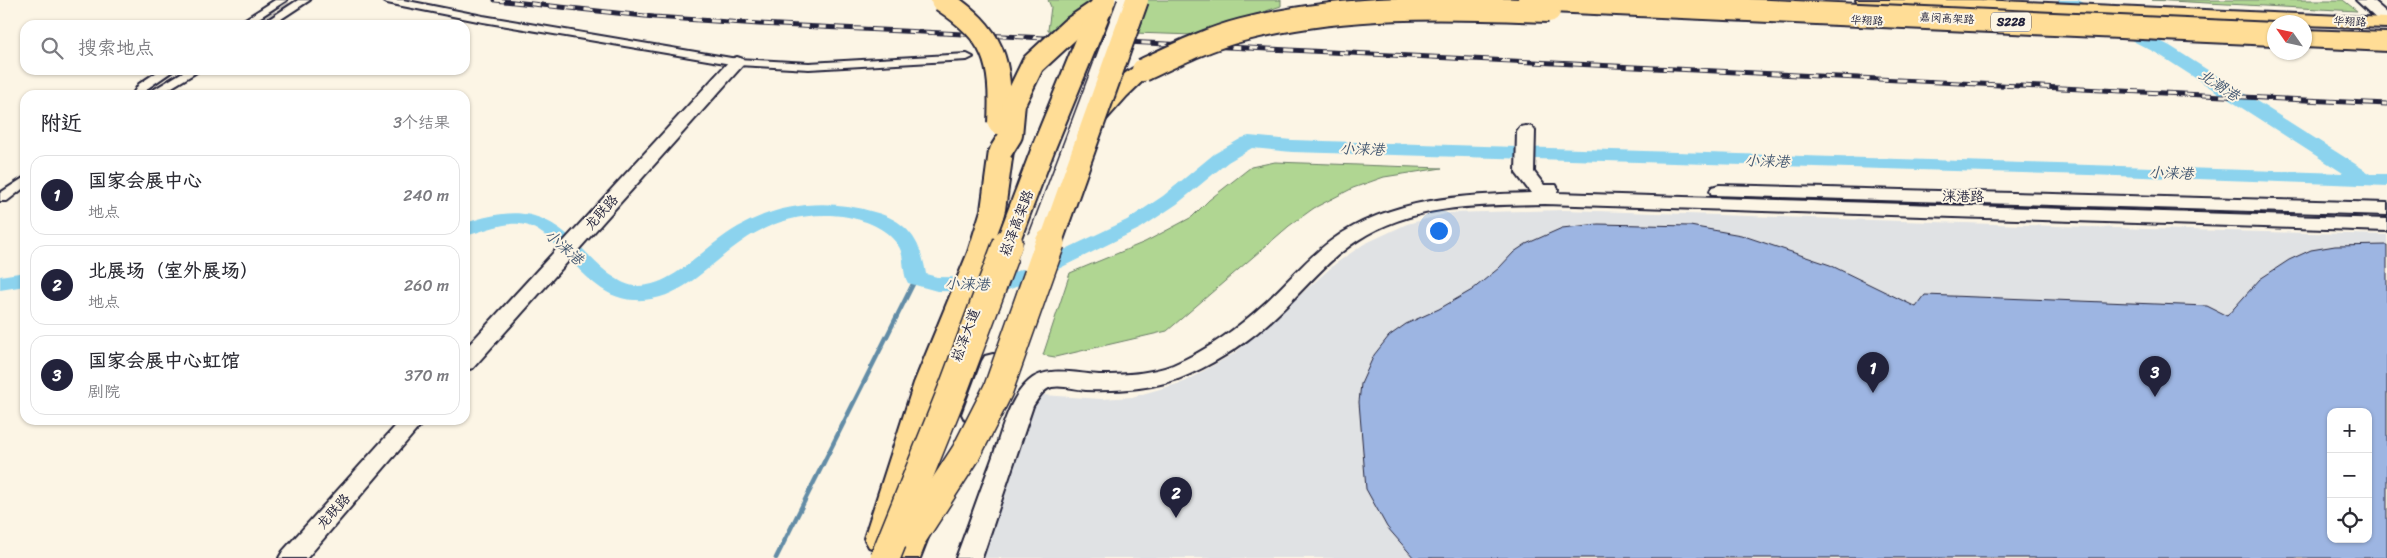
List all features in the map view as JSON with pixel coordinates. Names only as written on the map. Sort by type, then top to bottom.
[{"type":"highway","points":[[874,558],[928,383],[981,252],[993,210],[1001,151],[998,129],[1001,101],[998,70],[992,47],[974,24],[942,0]]},
{"type":"highway","name":"崧泽高架路","points":[[885,558],[954,387],[1046,144],[1104,0]]},
{"type":"highway","points":[[1001,151],[1011,135],[1014,103],[1033,64],[1071,29],[1094,13],[1118,0]]},
{"type":"highway","name":"崧泽高架路","points":[[912,550],[1118,0]]},
{"type":"highway","points":[[912,550],[966,454],[998,390],[1137,0]]},
{"type":"highway","name":"嘉闵高架路","points":[[1529,0],[1757,4],[2267,24]]},
{"type":"highway","points":[[1096,117],[1119,91],[1143,70],[1169,53],[1202,36],[1238,25],[1304,10],[1376,4],[1632,14],[1757,4]]},
{"type":"highway","name":"嘉闵高架路","points":[[1757,4],[2267,34]]},
{"type":"highway","points":[[2312,25],[2387,29]]},
{"type":"highway","points":[[2312,36],[2387,40]]},
{"type":"main road","name":"崧泽大道","points":[[874,558],[958,354],[1037,142],[1097,0]]},
{"type":"main road","points":[[912,550],[993,361],[1127,0]]},
{"type":"main road","name":"华翔路","points":[[1459,0],[2267,40]]},
{"type":"main road","points":[[1841,0],[1843,19]]},
{"type":"main road","points":[[1843,19],[1864,0]]},
{"type":"main road","name":"华翔路","points":[[1864,0],[2387,22]]},
{"type":"main road","points":[[2363,0],[2387,22]]},
{"type":"main road","name":"华翔路","points":[[2312,42],[2387,46]]},
{"type":"main road","name":"龙联路","points":[[470,357],[737,62]]},
{"type":"main road","points":[[1526,131],[1525,173],[1545,198]]},
{"type":"main road","name":"涞港路","points":[[1545,198],[1551,187],[2126,200],[2387,209]]},
{"type":"main road","points":[[970,558],[1024,404],[1034,390],[1044,382],[1148,379],[1180,370],[1230,342],[1246,330],[1269,311],[1336,247],[1363,228],[1400,212],[1461,201],[1545,198],[2387,225]]},
{"type":"main road","name":"龙联路","points":[[292,558],[410,425]]},
{"type":"street","points":[[249,20],[282,0]]},
{"type":"street","points":[[273,20],[305,0]]},
{"type":"street","points":[[387,0],[483,19],[737,62],[809,66],[967,57]]},
{"type":"street","points":[[141,90],[144,86],[160,75]]},
{"type":"street","points":[[151,90],[173,75]]},
{"type":"street","points":[[160,90],[185,75]]},
{"type":"street","points":[[2,198],[20,185]]},
{"type":"shaded area","points":[[1565,210],[2387,235],[2387,558],[979,558],[1030,405],[1043,395],[1101,399],[1132,397],[1184,382],[1235,353],[1335,264],[1364,244],[1407,224],[1449,213]]},
{"type":"green space","points":[[1048,0],[1090,0],[1079,31],[1048,30],[1051,7]]},
{"type":"green space","points":[[1143,0],[1281,0],[1281,6],[1195,35],[1134,33]]},
{"type":"green space","points":[[2152,0],[2343,0],[2357,11]]},
{"type":"green space","points":[[1275,162],[1442,168],[1384,177],[1353,188],[1314,208],[1289,226],[1167,331],[1055,357],[1043,355],[1070,273],[1145,242],[1192,217],[1209,200],[1251,167]]},
{"type":"building","points":[[1598,224],[1690,226],[1741,235],[1830,265],[1916,307],[1925,295],[2207,306],[2227,316],[2260,279],[2289,260],[2311,250],[2335,246],[2387,245],[2387,558],[1414,558],[1387,527],[1366,489],[1359,402],[1361,384],[1374,355],[1389,336],[1406,324],[1439,309],[1472,290],[1499,268],[1514,252],[1526,244],[1562,228]]},
{"type":"waterway","name":"北潮港","points":[[2066,0],[2164,50],[2366,179]]},
{"type":"waterway","name":"小涞港","points":[[470,229],[513,218],[537,222],[553,233],[598,276],[615,287],[633,293],[654,292],[680,280],[739,234],[763,222],[812,209],[842,210],[873,217],[898,232],[911,250],[916,278],[937,284],[1000,285],[1037,271],[1134,224],[1170,200],[1221,158],[1249,142],[1292,146],[2089,169],[2387,180]]},
{"type":"waterway","points":[[776,558],[916,278]]},
{"type":"waterway","name":"小涞港","points":[[0,283],[20,280]]},
{"type":"tunnel","points":[[257,20],[287,0]]},
{"type":"railway","points":[[495,0],[654,17],[759,24],[2387,104]]},
{"type":"place","name":"国家会展中心","points":[[1873,393]]},
{"type":"place","name":"国家会展中心虹馆","points":[[2155,397]]},
{"type":"place","name":"北展场（室外展场）","points":[[1176,518]]}]
